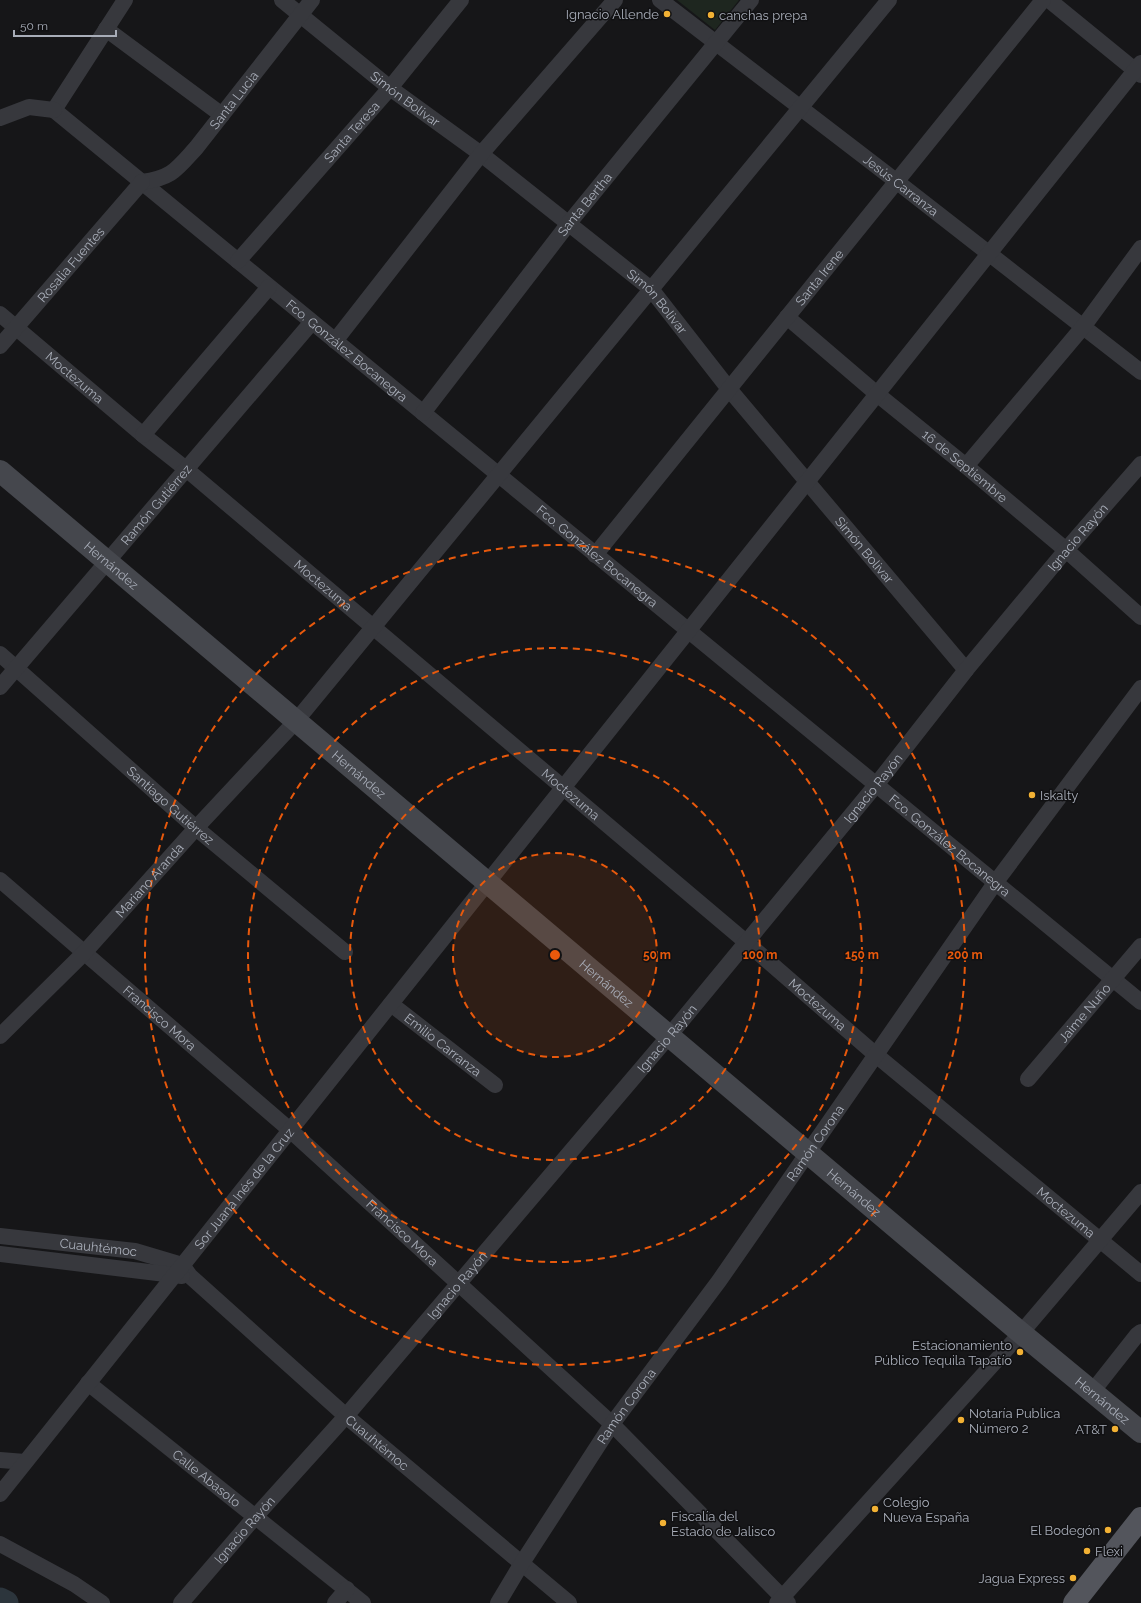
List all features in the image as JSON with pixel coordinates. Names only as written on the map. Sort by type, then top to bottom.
[{"type":"main road","points":[[1074,1603],[1141,1518]]},
{"type":"street","points":[[0,118],[29,107],[54,110],[125,0]]},
{"type":"street","name":"Simón Bolivar","points":[[282,0],[390,88],[481,154],[651,289],[729,390],[806,483],[966,670]]},
{"type":"street","name":"Santa Lucia","points":[[142,182],[159,180],[173,173],[196,148],[312,0]]},
{"type":"street","name":"Santa Teresa","points":[[238,261],[390,88],[461,0]]},
{"type":"street","points":[[335,341],[481,154],[615,0]]},
{"type":"street","name":"Jesús Carranza","points":[[660,0],[896,181],[1141,372]]},
{"type":"street","name":"Santa Bertha","points":[[423,413],[569,223],[752,0]]},
{"type":"street","name":"Mariano Aranda","points":[[0,1036],[84,953],[196,828],[296,721],[889,0]]},
{"type":"street","name":"Santa Irene","points":[[596,555],[1043,0]]},
{"type":"street","points":[[1049,0],[1139,70]]},
{"type":"street","points":[[106,29],[222,115]]},
{"type":"street","name":"Sor Juana Inés de la Cruz","points":[[0,1494],[88,1383],[182,1272],[290,1130],[989,254],[1139,70]]},
{"type":"street","name":"Fco. González Bocanegra","points":[[54,110],[1141,1002]]},
{"type":"street","name":"Rosalia Fuentes","points":[[0,346],[142,182]]},
{"type":"street","points":[[966,466],[1083,327],[1141,248]]},
{"type":"street","points":[[143,435],[269,287]]},
{"type":"street","name":"Moctezuma","points":[[0,314],[143,435],[186,469],[746,942],[876,1055],[1141,1274]]},
{"type":"street","name":"16 de Septiembre","points":[[787,317],[877,394],[1066,550],[1141,617]]},
{"type":"street","name":"Ramón Gutiérrez","points":[[0,687],[312,322]]},
{"type":"street","name":"Ignacio Rayón","points":[[181,1603],[255,1517],[346,1416],[458,1282],[669,1036],[876,785],[966,670],[1066,550],[1141,464]]},
{"type":"street","name":"Hernández","points":[[0,470],[487,883],[1021,1333],[1141,1432]]},
{"type":"street","name":"Santiago Gutiérrez","points":[[0,654],[196,828],[344,952]]},
{"type":"street","name":"Ramón Corona","points":[[498,1603],[522,1562],[612,1424],[719,1280],[995,883],[1141,688]]},
{"type":"street","name":"Francisco Mora","points":[[0,880],[290,1130],[458,1282],[612,1424],[782,1601]]},
{"type":"street","name":"Jaime Nuño","points":[[1028,1079],[1141,946]]},
{"type":"street","name":"Emilio Carranza","points":[[391,1004],[495,1085]]},
{"type":"street","points":[[782,1601],[1021,1333],[1101,1241],[1141,1192]]},
{"type":"street","name":"Cuauhtémoc","points":[[0,1236],[135,1251],[182,1272],[346,1416],[522,1562],[569,1603]]},
{"type":"street","name":"Cuauhtémoc","points":[[0,1254],[182,1272]]},
{"type":"street","points":[[1092,1392],[1137,1335],[1141,1332]]},
{"type":"street","name":"Calle Abasolo","points":[[88,1383],[363,1603]]},
{"type":"street","points":[[0,1460],[25,1462]]},
{"type":"street","points":[[0,1544],[74,1584],[102,1603]]},
{"type":"street","points":[[335,1603],[347,1589]]},
{"type":"shaded area","name":"canchas prepa","points":[[677,0],[739,0],[715,30]]},
{"type":"waterway","points":[[0,1600],[6,1603]]},
{"type":"place","name":"Ignacio Allende","points":[[667,14]]},
{"type":"place","name":"canchas prepa","points":[[711,15]]},
{"type":"place","name":"Iskalty","points":[[1032,795]]},
{"type":"place","name":"Estacionamiento Público Tequila Tapatío","points":[[1020,1352]]},
{"type":"place","name":"Notaría Publica Número 2","points":[[961,1420]]},
{"type":"place","name":"AT&T","points":[[1115,1429]]},
{"type":"place","name":"Colegio Nueva España","points":[[875,1509]]},
{"type":"place","name":"Fiscalía del Estado de Jalisco","points":[[663,1523]]},
{"type":"place","name":"El Bodegón","points":[[1108,1530]]},
{"type":"place","name":"Flexi","points":[[1087,1551]]},
{"type":"place","name":"Jagua Express","points":[[1073,1578]]}]
